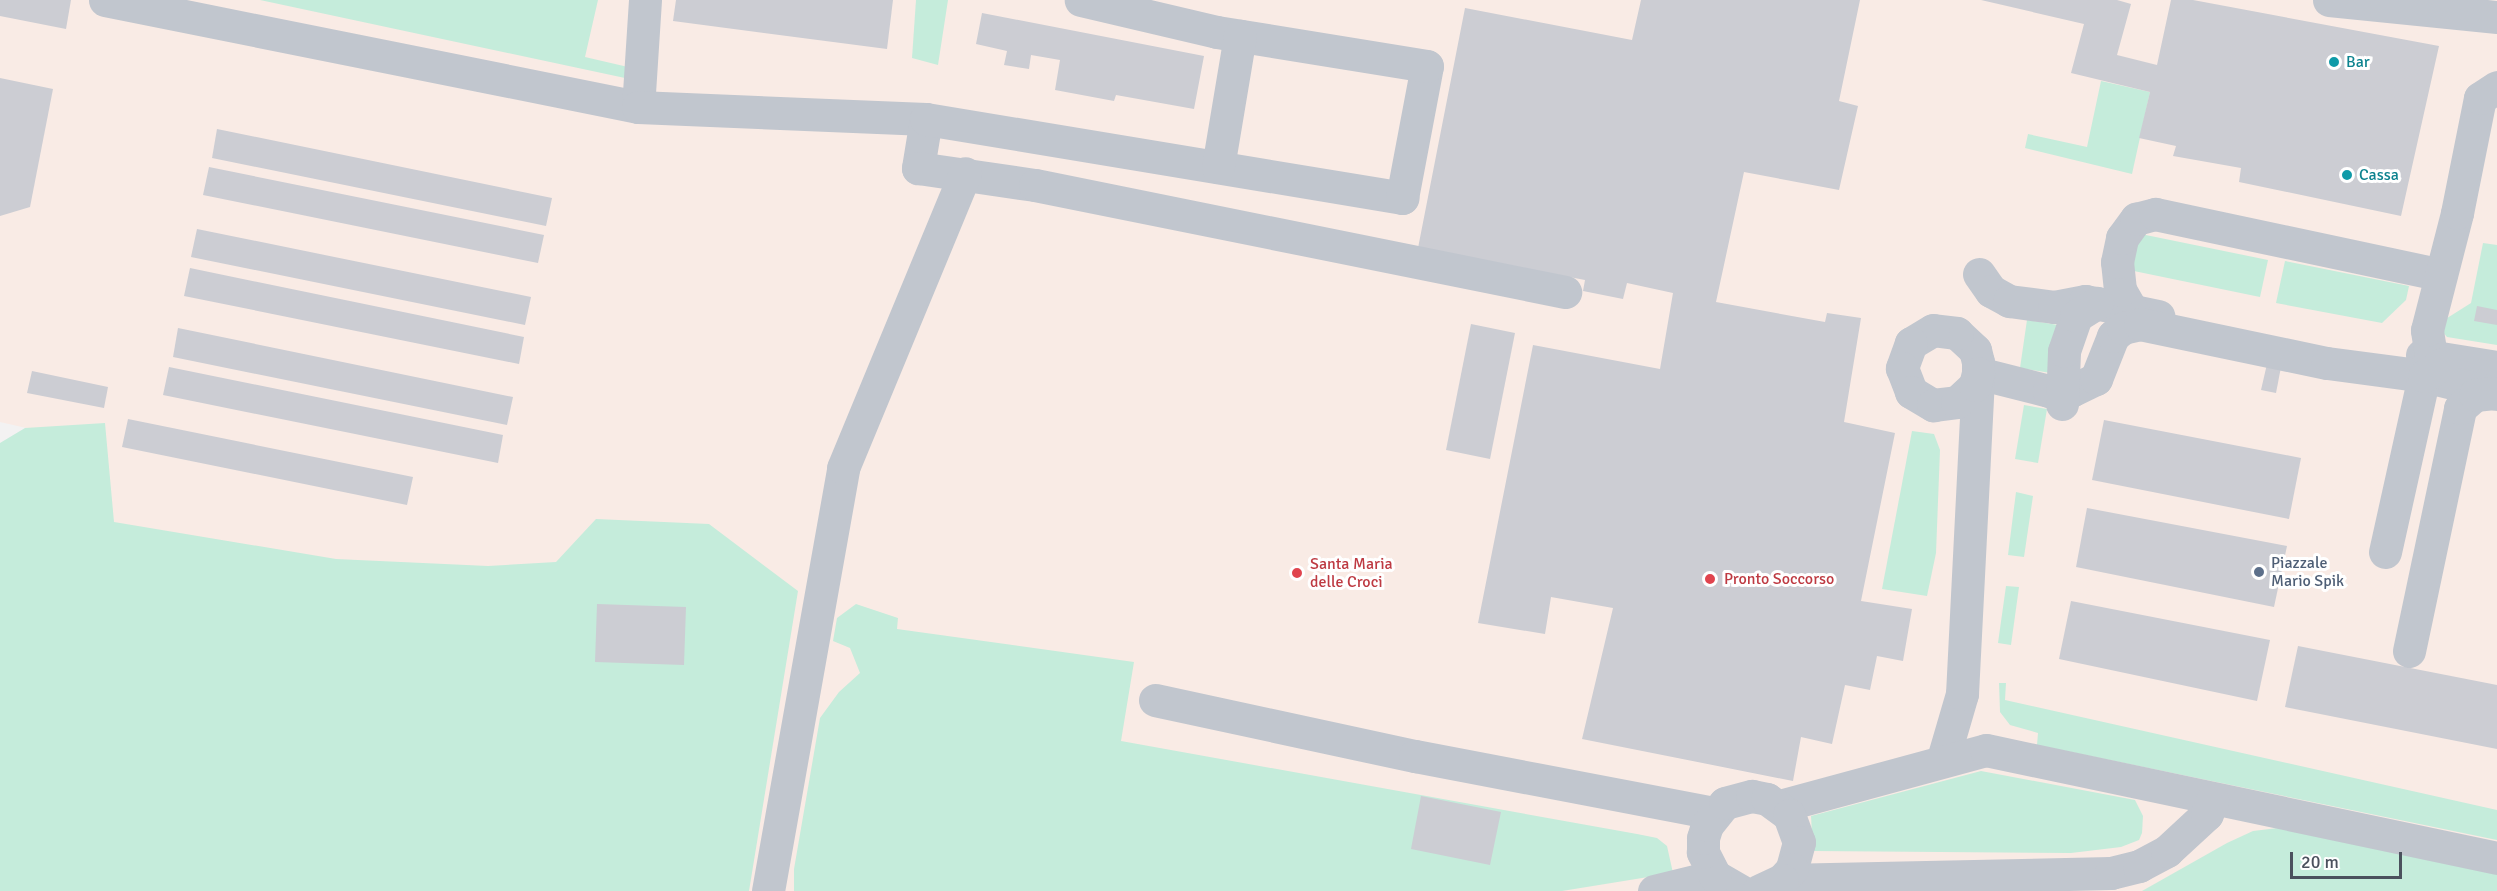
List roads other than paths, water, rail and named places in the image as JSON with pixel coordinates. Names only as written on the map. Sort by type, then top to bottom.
[{"type":"street","points":[[105,0],[638,107],[926,119],[1402,198],[1427,66],[1240,36],[1081,0]]},
{"type":"street","points":[[638,107],[645,0]]},
{"type":"street","points":[[2329,0],[2497,17]]},
{"type":"street","points":[[1218,167],[1240,36]]},
{"type":"street","points":[[2464,375],[2427,330],[2480,98],[2497,87]]},
{"type":"street","points":[[926,119],[918,168],[965,173],[1565,292]]},
{"type":"street","points":[[768,891],[843,468],[965,173]]},
{"type":"street","points":[[2135,317],[2118,279],[2122,238],[2136,219],[2155,214],[2441,275]]},
{"type":"street","points":[[1979,274],[1991,291],[2009,301],[2054,307],[2097,303],[2135,317],[2328,363],[2464,375]]},
{"type":"street","points":[[2062,398],[2064,351],[2076,316],[2097,303]]},
{"type":"street","points":[[1943,759],[1962,694],[1978,373],[2062,398],[2096,380],[2113,336],[2135,317]]},
{"type":"street","points":[[2385,552],[2464,375]]},
{"type":"street","points":[[2400,649],[2444,400],[2464,375]]},
{"type":"street","points":[[1155,700],[1415,756],[1714,813]]},
{"type":"street","points":[[1779,806],[1943,759],[1986,750],[2212,800],[2497,858]]},
{"type":"street","points":[[1654,891],[1722,886],[1703,852],[1707,825],[1714,813],[1738,798],[1752,796],[1779,806],[1796,828],[1799,842],[1794,862],[1770,885]]},
{"type":"street","points":[[1770,885],[2111,873],[2139,866],[2167,851],[2207,814],[2212,800]]},
{"type":"place","name":"Bar","points":[[2334,62]]},
{"type":"place","name":"Cassa","points":[[2347,175]]},
{"type":"place","name":"Piazzale Mario Spik","points":[[2259,572]]},
{"type":"place","name":"Santa Maria delle Croci","points":[[1297,573]]},
{"type":"place","name":"Pronto Soccorso","points":[[1710,579]]}]
